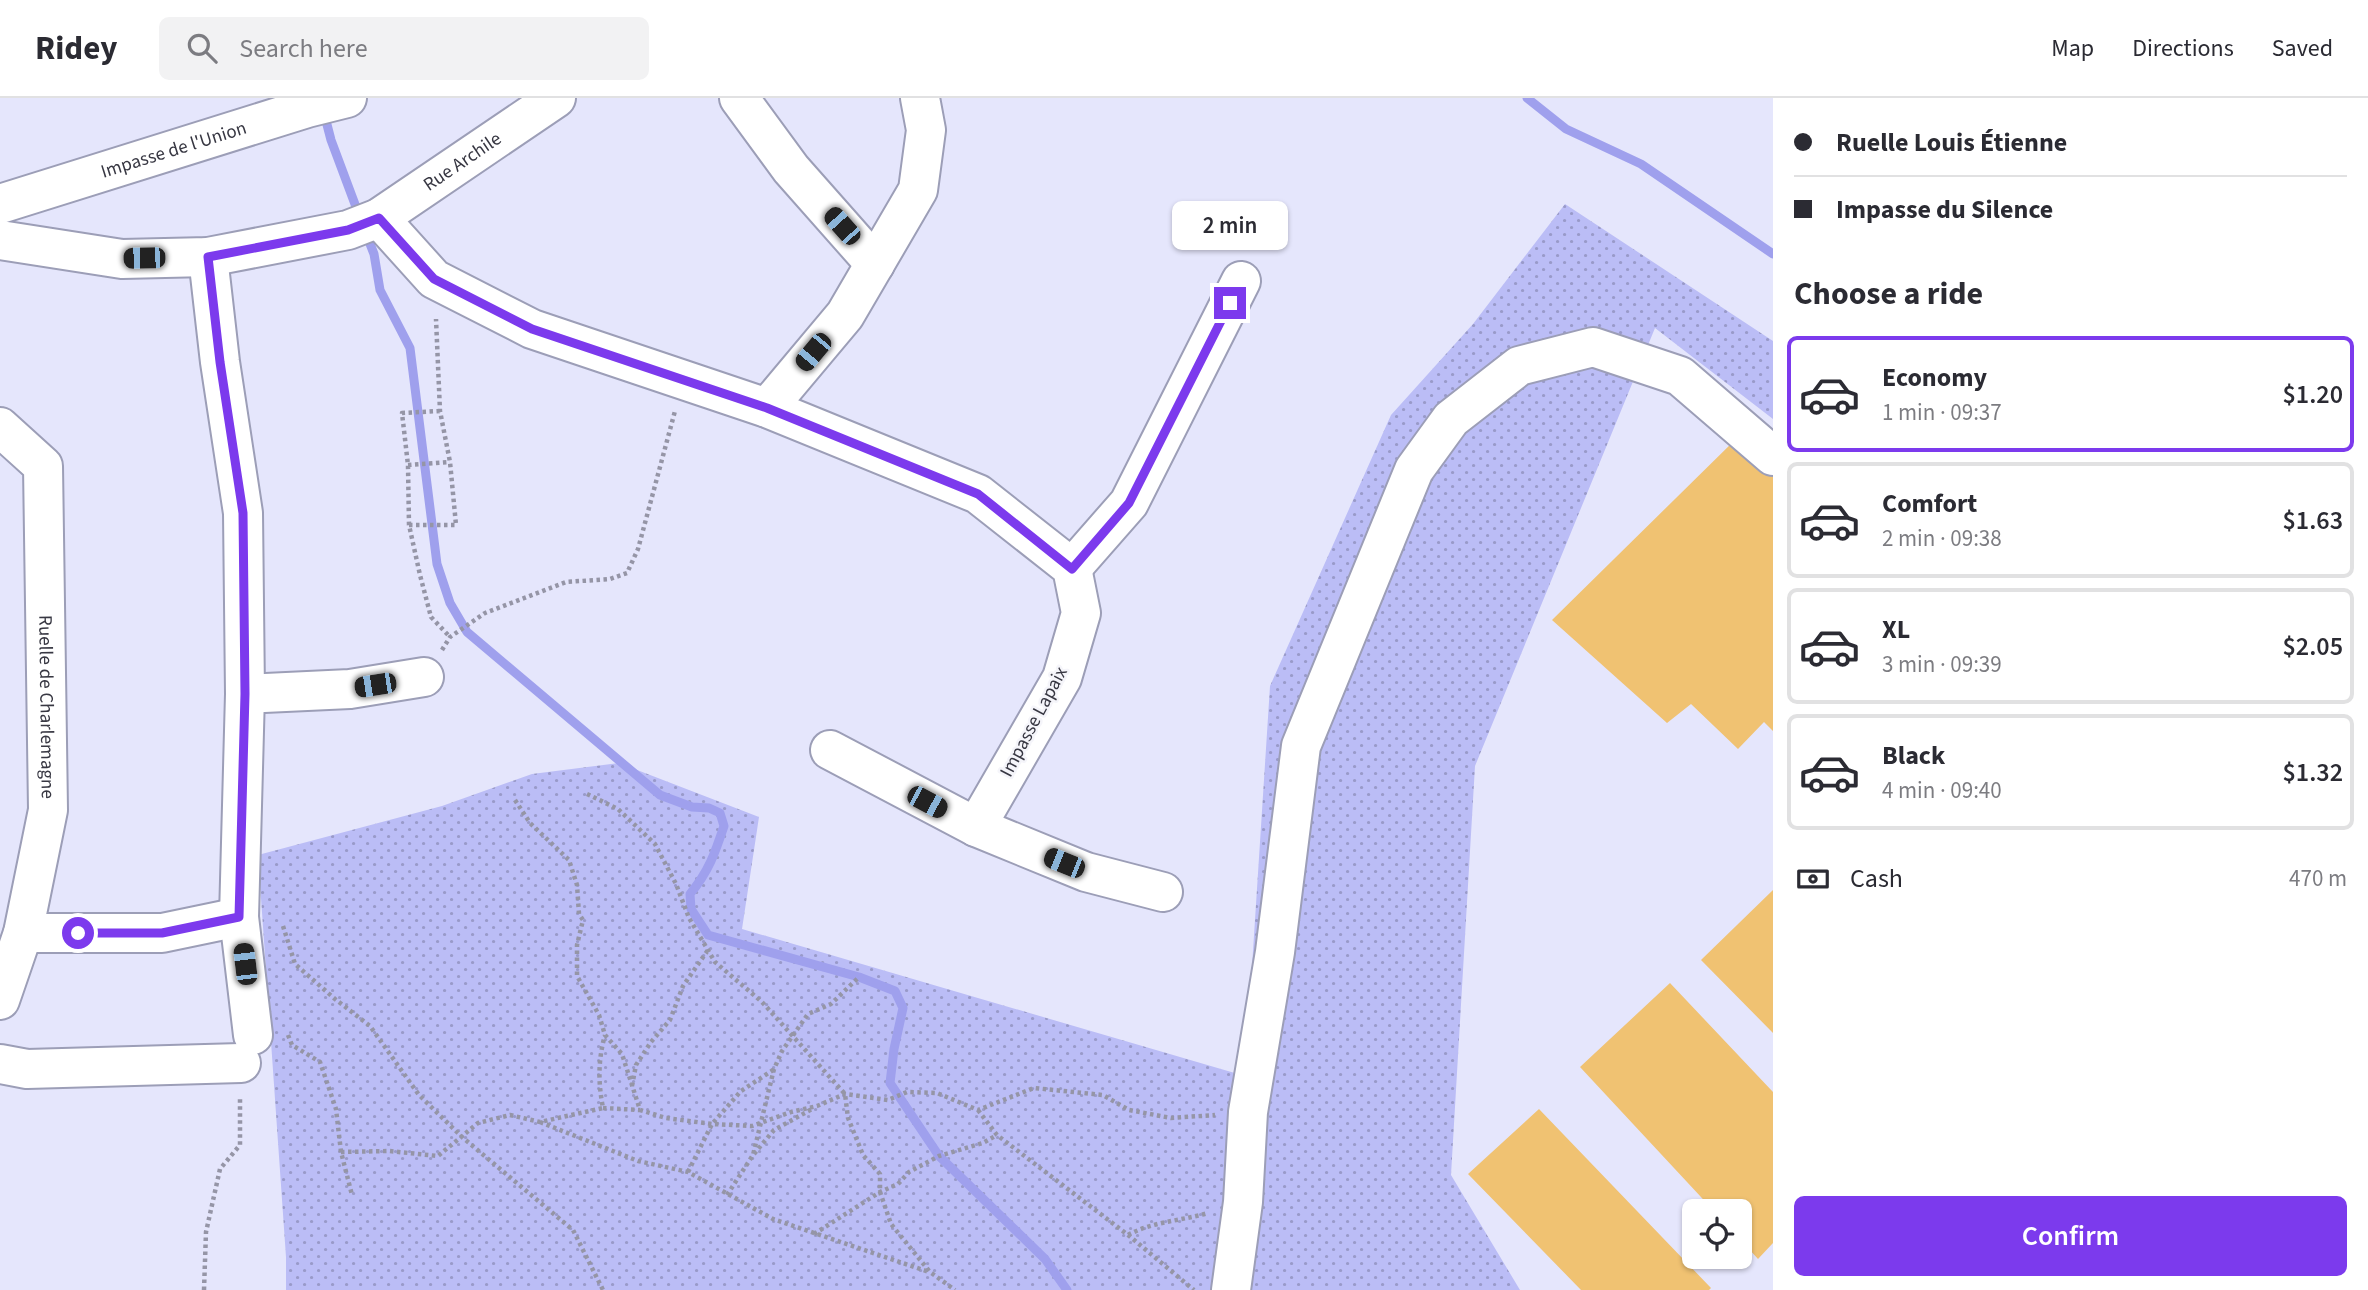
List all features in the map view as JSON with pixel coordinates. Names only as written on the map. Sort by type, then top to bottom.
[{"type":"street","name":"Rue Archile","points":[[0,240],[122,259],[208,257],[366,224],[556,98]]},
{"type":"street","points":[[739,98],[791,169],[875,264]]},
{"type":"street","points":[[767,408],[845,315],[918,190],[926,130],[920,98]]},
{"type":"street","name":"Impasse de l'Union","points":[[0,204],[330,102]]},
{"type":"street","points":[[366,224],[434,279],[532,329],[767,408],[978,494],[1072,569],[1129,503],[1241,281]]},
{"type":"street","points":[[0,1064],[27,1069],[247,1049],[239,917],[245,694],[243,513],[220,362],[208,257]]},
{"type":"street","points":[[1231,1290],[1243,1202],[1248,1112],[1275,952],[1301,746],[1414,470],[1451,419],[1519,366],[1593,347],[1680,376],[1773,456]]},
{"type":"street","name":"Ruelle de Charlemagne","points":[[0,427],[43,466],[48,810],[23,933],[0,1000]]},
{"type":"street","name":"Impasse Lapaix","points":[[976,827],[1062,678],[1081,613],[1072,569]]},
{"type":"street","points":[[245,694],[350,689],[424,677]]},
{"type":"street","points":[[830,750],[976,827],[1086,872],[1163,892]]},
{"type":"street","points":[[23,933],[162,933],[239,917]]},
{"type":"path","points":[[409,525],[456,525],[450,462],[440,411],[434,279]]},
{"type":"path","points":[[440,411],[402,414],[408,465],[409,525],[431,617],[450,637],[485,613],[566,582],[610,579],[627,573],[638,549],[657,484],[683,379]]},
{"type":"path","points":[[408,465],[450,462]]},
{"type":"path","points":[[587,794],[618,809],[655,844],[676,884],[689,918],[715,962],[762,1002],[845,1094],[848,1118],[863,1155],[880,1174],[880,1192],[891,1224],[930,1272],[955,1290]]},
{"type":"path","points":[[515,800],[530,823],[569,860],[577,885],[579,914],[583,920],[576,946],[577,976],[600,1015],[605,1035],[622,1054],[640,1110]]},
{"type":"path","points":[[283,926],[295,964],[370,1026],[419,1095],[462,1137],[573,1230],[603,1290]]},
{"type":"path","points":[[632,1087],[636,1065],[670,1020],[683,986],[708,950]]},
{"type":"path","points":[[753,1155],[774,1069],[782,1051],[808,1014],[831,1004],[859,978]]},
{"type":"path","points":[[204,1290],[206,1232],[220,1169],[240,1145],[247,1049],[287,1030],[292,1045],[320,1062],[336,1109],[341,1152],[352,1195]]},
{"type":"path","points":[[603,1108],[598,1086],[599,1056],[605,1035]]},
{"type":"path","points":[[688,1172],[712,1124],[741,1091],[774,1069]]},
{"type":"path","points":[[978,1110],[1034,1088],[1103,1095],[1129,1110],[1171,1118],[1248,1112]]},
{"type":"path","points":[[727,1195],[753,1155],[774,1130],[817,1106],[845,1094],[888,1100],[906,1093],[937,1093],[978,1110],[998,1135],[1128,1235],[1194,1290]]},
{"type":"path","points":[[540,1122],[603,1108],[640,1110],[666,1118],[736,1127],[760,1124],[791,1112],[817,1106]]},
{"type":"path","points":[[341,1152],[389,1151],[438,1156],[478,1123],[510,1115],[540,1122],[638,1161],[688,1172],[773,1219],[930,1272]]},
{"type":"path","points":[[813,1234],[880,1192],[898,1184],[909,1172],[939,1156],[983,1143],[998,1135]]},
{"type":"path","points":[[1128,1235],[1150,1225],[1200,1215],[1243,1202]]},
{"type":"shaded area","points":[[1565,204],[1773,341],[1773,419],[1655,328],[1475,766],[1451,1175],[1520,1290],[286,1290],[286,1257],[258,855],[442,806],[532,774],[619,763],[759,817],[742,929],[1245,1076],[1270,686],[1391,415],[1473,324]]},
{"type":"building","points":[[1737,438],[1773,475],[1773,731],[1764,722],[1738,749],[1691,704],[1667,723],[1552,620]]},
{"type":"building","points":[[1773,890],[1773,1033],[1701,960]]},
{"type":"building","points":[[1670,983],[1773,1092],[1773,1243],[1758,1259],[1752,1252],[1752,1199],[1703,1199],[1580,1067]]},
{"type":"building","points":[[1539,1109],[1682,1258],[1682,1269],[1693,1269],[1711,1288],[1581,1290],[1468,1174]]},
{"type":"waterway","points":[[1527,98],[1566,129],[1641,164],[1773,254]]},
{"type":"waterway","points":[[324,113],[331,140],[359,215]]},
{"type":"waterway","points":[[365,231],[374,254],[380,290],[410,348],[437,564],[450,603],[467,632],[660,795],[692,807],[709,808],[720,813],[724,826],[718,845],[707,869],[690,894],[691,909],[708,935],[859,977],[895,991],[903,1008],[890,1083],[939,1156],[1045,1259],[1067,1290]]},
{"type":"route","points":[[78,933],[162,933],[239,917],[245,694],[243,513],[220,362],[208,257],[348,230],[379,218],[434,279],[532,329],[767,408],[978,494],[1072,569],[1129,503],[1230,303]]}]
